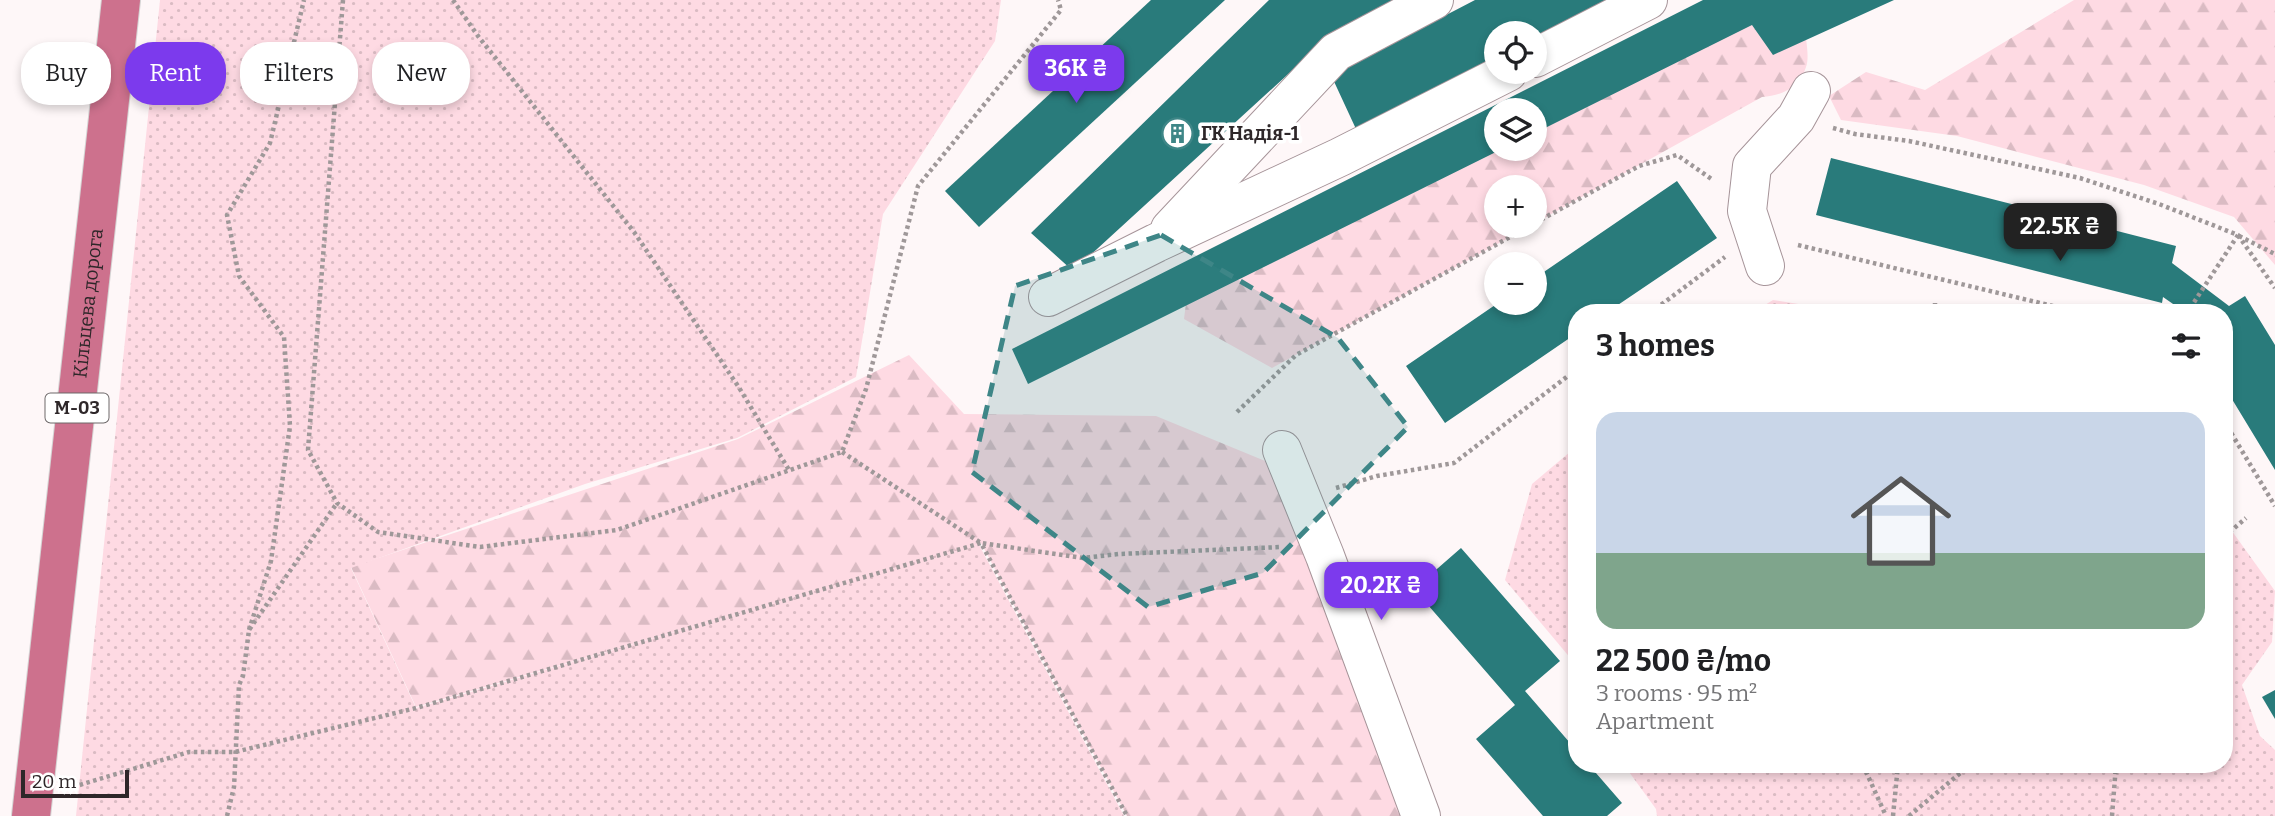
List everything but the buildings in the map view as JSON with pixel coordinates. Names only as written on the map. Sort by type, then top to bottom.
[{"type":"highway","name":"Кільцева дорога","points":[[33,807],[121,0]]},
{"type":"street","points":[[1156,243],[1336,52],[1434,0]]},
{"type":"street","points":[[1547,52],[1648,0]]},
{"type":"street","points":[[1048,297],[1156,243],[1340,158],[1485,84]]},
{"type":"street","points":[[1756,237],[1752,166],[1796,118],[1811,92]]},
{"type":"street","points":[[1282,450],[1421,816]]},
{"type":"path","points":[[227,816],[234,787],[239,685],[243,676],[249,630],[271,561],[290,426],[284,337],[239,276],[227,215],[270,143],[304,0]]},
{"type":"path","points":[[343,0],[308,450],[337,503],[378,532],[480,547],[617,530],[842,452]]},
{"type":"path","points":[[453,0],[478,36],[634,232],[738,386],[789,470]]},
{"type":"path","points":[[842,452],[866,388],[918,186],[1061,10],[1058,0]]},
{"type":"path","points":[[1811,92],[1816,124],[2080,178],[2159,204],[2238,235],[2275,254]]},
{"type":"path","points":[[1547,217],[1639,166],[1677,155],[1707,175],[1756,237],[2043,304]]},
{"type":"path","points":[[2238,235],[2275,288]]},
{"type":"path","points":[[2193,304],[2238,235]]},
{"type":"path","points":[[1663,304],[1756,237]]},
{"type":"path","points":[[1237,412],[1296,355],[1508,238]]},
{"type":"path","points":[[1336,488],[1377,476],[1454,463],[1568,376]]},
{"type":"path","points":[[2233,436],[2275,506]]},
{"type":"path","points":[[842,452],[981,543],[1127,816]]},
{"type":"path","points":[[249,630],[337,503]]},
{"type":"path","points":[[2233,529],[2246,518]]},
{"type":"path","points":[[33,807],[189,752],[235,752],[416,708],[981,543],[1083,558],[1320,545]]},
{"type":"path","points":[[1867,773],[1886,816]]},
{"type":"path","points":[[1894,816],[1897,773]]},
{"type":"path","points":[[1909,816],[1960,773]]},
{"type":"path","points":[[2112,816],[2115,773]]},
{"type":"highlighted area","points":[[1161,235],[1338,338],[1408,427],[1263,573],[1148,607],[972,472],[1015,286]]},
{"type":"green space","points":[[160,0],[1001,0],[995,41],[883,214],[856,377],[737,438],[585,484],[351,568],[416,708],[978,543],[1124,816],[76,816],[149,105],[226,105],[226,42],[156,42]]},
{"type":"green space","points":[[2074,0],[2275,0],[2275,265],[2234,217],[2144,185],[1957,136],[1841,120],[1829,96],[1866,72],[1925,90]]},
{"type":"green space","points":[[1749,12],[1806,38],[1806,67],[1795,85],[1776,95],[1762,97],[1547,216],[1547,175],[1484,175],[1484,238],[1508,238],[1272,368],[1184,319],[1187,295],[1484,145],[1484,161],[1547,161],[1547,114]]},
{"type":"green space","points":[[1773,300],[1798,304],[1767,304]]},
{"type":"green space","points":[[909,355],[964,414],[1156,416],[1270,463],[1416,816],[1127,816],[981,543],[416,707],[351,567],[738,439]]},
{"type":"green space","points":[[1568,454],[1568,655],[1505,580],[1532,484]]},
{"type":"green space","points":[[2233,533],[2275,591],[2272,642],[2242,685],[2260,736],[2275,750],[2275,816],[1657,816],[1656,809],[1630,773],[2233,773]]},
{"type":"place","name":"ГК Надія-1","points":[[1178,133]]}]
